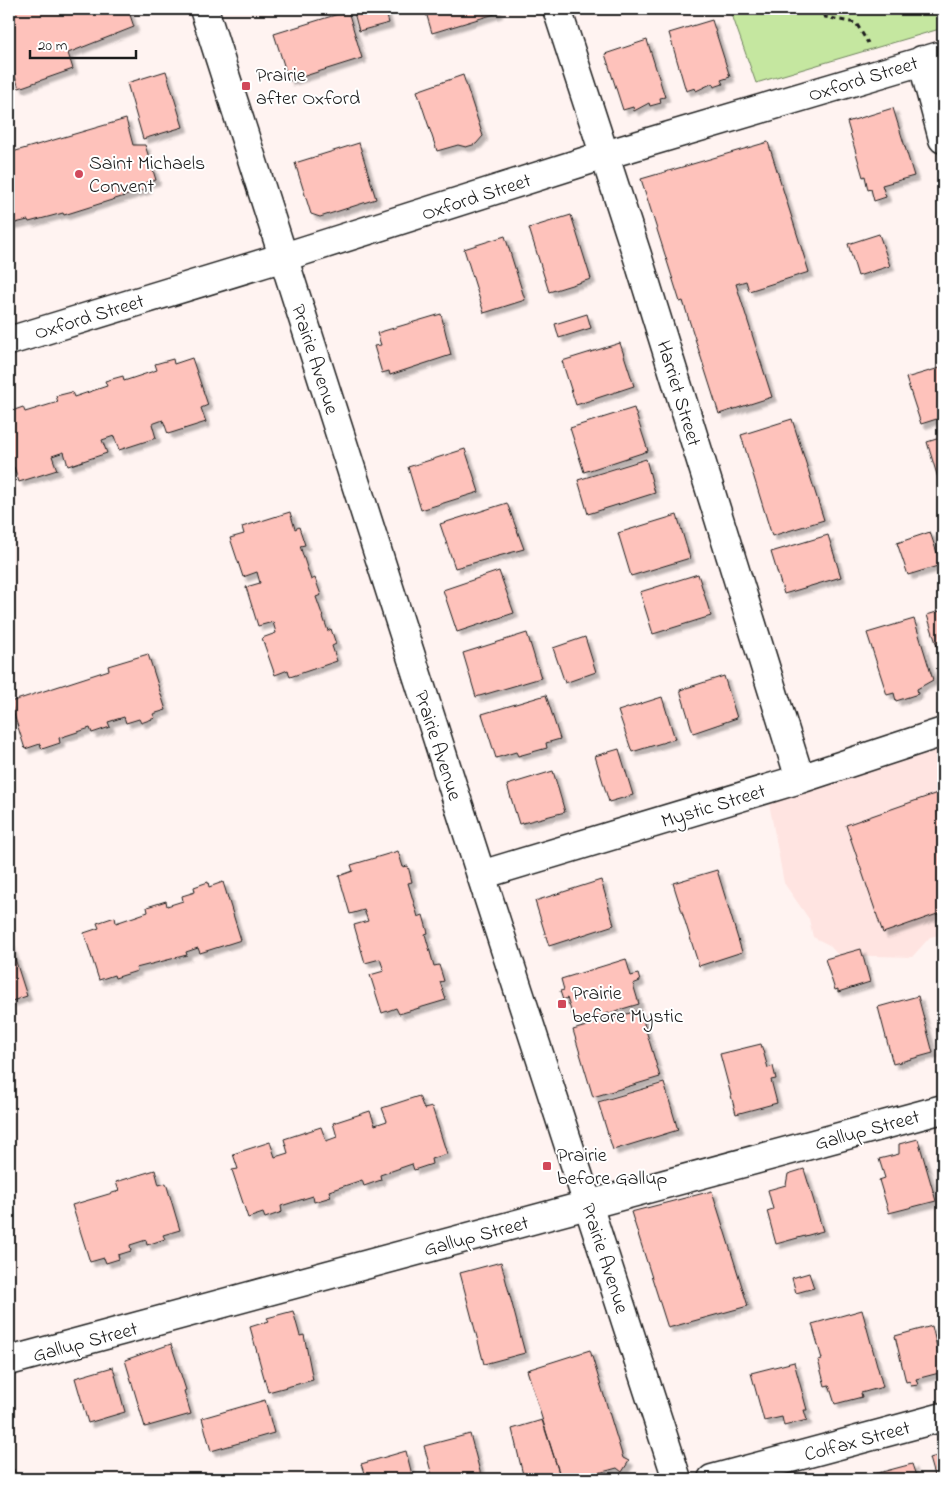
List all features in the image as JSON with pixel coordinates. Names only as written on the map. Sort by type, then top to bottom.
[{"type":"street","name":"Prairie Avenue","points":[[204,9],[481,875],[677,1479]]},
{"type":"street","name":"Harriet Street","points":[[557,9],[605,155],[800,779]]},
{"type":"street","name":"Oxford Street","points":[[9,340],[284,258],[605,155],[933,57]]},
{"type":"street","points":[[933,57],[943,140]]},
{"type":"street","name":"Mystic Street","points":[[481,875],[800,779],[943,732]]},
{"type":"street","name":"Gallup Street","points":[[9,1361],[943,1109]]},
{"type":"street","name":"Colfax Street","points":[[712,1479],[943,1417]]},
{"type":"path","points":[[760,9],[783,14],[810,9]]},
{"type":"path","points":[[817,9],[825,17],[856,23],[884,71]]},
{"type":"shaded area","points":[[943,749],[943,934],[930,937],[912,957],[838,955],[829,945],[813,937],[809,919],[784,883],[769,803],[794,790],[822,785]]},
{"type":"green space","points":[[730,9],[943,9],[943,28],[756,83]]},
{"type":"building","points":[[9,9],[128,9],[134,27],[68,53],[73,69],[19,88],[12,68],[9,69]]},
{"type":"building","points":[[353,9],[385,9],[389,23],[359,31]]},
{"type":"building","points":[[425,9],[497,9],[498,13],[432,33]]},
{"type":"building","points":[[348,11],[362,58],[289,81],[274,34]]},
{"type":"building","points":[[712,20],[730,77],[721,80],[723,84],[714,87],[713,83],[696,91],[695,88],[686,91],[669,33]]},
{"type":"building","points":[[647,40],[665,97],[660,98],[661,103],[650,106],[649,103],[634,111],[633,107],[623,110],[605,54]]},
{"type":"building","points":[[166,71],[183,127],[143,139],[127,83]]},
{"type":"building","points":[[463,75],[483,136],[476,144],[466,147],[458,145],[437,151],[417,91]]},
{"type":"building","points":[[893,108],[914,176],[882,185],[886,197],[874,201],[871,189],[868,190],[865,176],[863,177],[847,122]]},
{"type":"building","points":[[126,119],[133,145],[145,145],[156,180],[145,183],[147,189],[64,215],[63,213],[29,222],[28,220],[11,224],[9,216],[9,161],[11,160],[9,153]]},
{"type":"building","points":[[768,142],[809,272],[749,291],[746,281],[736,284],[772,397],[719,414],[683,301],[680,302],[641,179]]},
{"type":"building","points":[[359,143],[376,199],[320,217],[311,214],[295,163]]},
{"type":"building","points":[[571,215],[591,279],[549,292],[529,228]]},
{"type":"building","points":[[879,234],[890,266],[858,276],[848,244]]},
{"type":"building","points":[[505,236],[525,300],[484,313],[464,249]]},
{"type":"building","points":[[441,314],[451,355],[390,375],[389,371],[382,373],[374,346],[381,345],[377,333]]},
{"type":"building","points":[[587,314],[591,328],[559,338],[555,324]]},
{"type":"building","points":[[620,343],[634,386],[576,405],[562,361]]},
{"type":"building","points":[[192,358],[208,405],[201,408],[206,422],[168,434],[163,420],[152,424],[156,438],[119,450],[114,436],[102,440],[107,453],[68,466],[64,452],[52,456],[57,470],[19,482],[14,467],[9,469],[9,412],[23,407],[25,412],[58,402],[56,396],[72,392],[74,397],[107,386],[105,381],[123,376],[124,381],[157,370],[155,364],[173,359],[174,364]]},
{"type":"building","points":[[943,367],[943,417],[921,424],[906,378]]},
{"type":"building","points":[[634,408],[648,451],[584,472],[570,428]]},
{"type":"building","points":[[792,419],[824,520],[772,536],[741,435]]},
{"type":"building","points":[[943,437],[943,487],[941,488],[927,442]]},
{"type":"building","points":[[465,449],[479,492],[421,510],[408,467]]},
{"type":"building","points":[[646,459],[655,493],[588,514],[578,480]]},
{"type":"building","points":[[507,503],[524,549],[455,568],[440,524]]},
{"type":"building","points":[[290,512],[295,529],[299,527],[305,545],[300,546],[311,580],[315,578],[321,595],[316,597],[328,631],[331,629],[336,644],[332,646],[337,661],[290,677],[288,670],[275,675],[262,638],[276,633],[273,622],[258,626],[246,587],[260,583],[257,572],[243,577],[230,538],[244,534],[242,527]]},
{"type":"building","points":[[677,515],[690,558],[631,576],[618,533]]},
{"type":"building","points":[[930,532],[941,565],[908,575],[897,543]]},
{"type":"building","points":[[828,535],[841,577],[784,594],[771,552]]},
{"type":"building","points":[[499,571],[514,613],[457,632],[443,590]]},
{"type":"building","points":[[698,574],[711,616],[653,634],[640,592]]},
{"type":"building","points":[[943,610],[943,665],[927,615]]},
{"type":"building","points":[[914,619],[933,680],[917,689],[918,694],[896,701],[894,693],[887,695],[867,633]]},
{"type":"building","points":[[527,633],[541,678],[476,697],[463,653]]},
{"type":"building","points":[[585,637],[596,672],[565,683],[553,648]]},
{"type":"building","points":[[148,654],[166,710],[153,714],[155,718],[141,723],[139,719],[126,723],[124,717],[108,722],[110,727],[92,733],[90,728],[59,738],[60,743],[42,749],[40,744],[25,749],[10,702],[109,670],[108,666]]},
{"type":"building","points":[[724,676],[737,718],[693,733],[680,690]]},
{"type":"building","points":[[546,695],[560,739],[546,743],[547,748],[518,756],[516,752],[496,758],[482,714]]},
{"type":"building","points":[[662,697],[675,739],[632,752],[618,711]]},
{"type":"building","points":[[619,749],[633,795],[609,802],[595,756]]},
{"type":"building","points":[[553,771],[565,812],[519,824],[507,785]]},
{"type":"building","points":[[943,791],[943,912],[883,933],[846,825]]},
{"type":"building","points":[[398,851],[403,867],[408,866],[412,882],[408,883],[418,917],[423,915],[428,933],[425,934],[434,966],[439,965],[444,981],[440,982],[446,1000],[399,1014],[396,1008],[382,1013],[370,975],[384,971],[380,959],[365,963],[354,925],[368,921],[364,910],[350,914],[339,876],[353,871],[351,865]]},
{"type":"building","points":[[717,870],[742,952],[699,966],[673,883]]},
{"type":"building","points":[[601,880],[614,925],[549,946],[535,901]]},
{"type":"building","points":[[208,882],[209,887],[223,882],[241,940],[200,953],[198,948],[186,952],[187,955],[136,968],[137,971],[115,978],[114,975],[99,980],[84,933],[99,928],[97,923],[115,917],[116,923],[148,912],[147,907],[166,901],[167,906],[183,901],[182,896],[195,892],[194,887]]},
{"type":"building","points":[[9,940],[27,996],[9,1002]]},
{"type":"building","points":[[861,949],[870,982],[838,992],[838,989],[835,990],[825,959]]},
{"type":"building","points":[[626,959],[631,976],[638,974],[640,981],[633,984],[639,1004],[575,1023],[567,998],[563,1000],[560,991],[564,990],[561,979]]},
{"type":"building","points":[[918,996],[933,1053],[893,1064],[878,1007]]},
{"type":"building","points":[[640,1010],[660,1077],[593,1097],[573,1030]]},
{"type":"building","points":[[761,1044],[768,1068],[773,1066],[776,1079],[771,1080],[777,1103],[736,1114],[720,1054]]},
{"type":"building","points":[[664,1083],[678,1130],[613,1150],[598,1102]]},
{"type":"building","points":[[419,1096],[424,1109],[432,1107],[447,1154],[431,1159],[432,1164],[414,1170],[412,1164],[380,1175],[381,1180],[364,1186],[362,1180],[329,1191],[331,1197],[314,1202],[313,1196],[281,1206],[282,1212],[265,1218],[263,1213],[248,1218],[232,1170],[238,1169],[233,1154],[270,1142],[275,1157],[288,1153],[284,1139],[321,1127],[326,1141],[337,1137],[333,1123],[370,1111],[375,1125],[387,1121],[382,1108]]},
{"type":"building","points":[[918,1139],[936,1201],[889,1213],[879,1180],[885,1178],[879,1159],[899,1154],[899,1144]]},
{"type":"building","points":[[804,1169],[823,1231],[776,1244],[767,1211],[773,1209],[768,1190],[786,1185],[788,1174]]},
{"type":"building","points":[[155,1170],[159,1185],[166,1183],[180,1230],[163,1235],[165,1239],[147,1245],[146,1240],[130,1245],[131,1251],[118,1255],[119,1259],[106,1263],[104,1258],[90,1262],[72,1205],[119,1191],[116,1182]]},
{"type":"building","points":[[712,1191],[748,1306],[668,1328],[631,1212]]},
{"type":"building","points":[[501,1262],[525,1353],[484,1364],[460,1273]]},
{"type":"building","points":[[809,1273],[814,1288],[796,1293],[792,1278]]},
{"type":"building","points":[[862,1310],[883,1387],[861,1393],[862,1397],[835,1404],[829,1385],[825,1386],[818,1360],[822,1359],[812,1324]]},
{"type":"building","points":[[293,1311],[300,1336],[304,1335],[313,1380],[268,1392],[250,1327],[269,1321],[267,1318]]},
{"type":"building","points":[[932,1326],[943,1372],[916,1379],[918,1385],[911,1386],[910,1381],[906,1382],[895,1336]]},
{"type":"building","points":[[171,1344],[186,1390],[184,1391],[191,1414],[145,1427],[125,1360]]},
{"type":"building","points":[[590,1350],[623,1458],[629,1461],[622,1472],[617,1468],[577,1479],[561,1479],[527,1370]]},
{"type":"building","points":[[794,1362],[807,1410],[804,1410],[807,1420],[784,1426],[782,1417],[764,1421],[751,1373]]},
{"type":"building","points":[[113,1367],[125,1412],[88,1423],[75,1378]]},
{"type":"building","points":[[265,1400],[274,1433],[211,1451],[202,1418]]},
{"type":"building","points":[[542,1420],[561,1479],[524,1479],[512,1429]]},
{"type":"building","points":[[470,1434],[482,1479],[433,1479],[424,1446]]},
{"type":"building","points":[[406,1451],[413,1479],[366,1479],[361,1464]]},
{"type":"building","points":[[943,1455],[943,1479],[935,1479],[929,1458]]},
{"type":"building","points":[[912,1464],[917,1479],[867,1479],[867,1476]]},
{"type":"building","points":[[14,1469],[17,1479],[9,1479],[9,1470]]},
{"type":"place","name":"Prairie after Oxford","points":[[246,86]]},
{"type":"place","name":"Saint Michaels Convent","points":[[79,174]]},
{"type":"place","name":"Prairie before Mystic","points":[[562,1004]]},
{"type":"place","name":"Prairie before Gallup","points":[[547,1166]]}]
